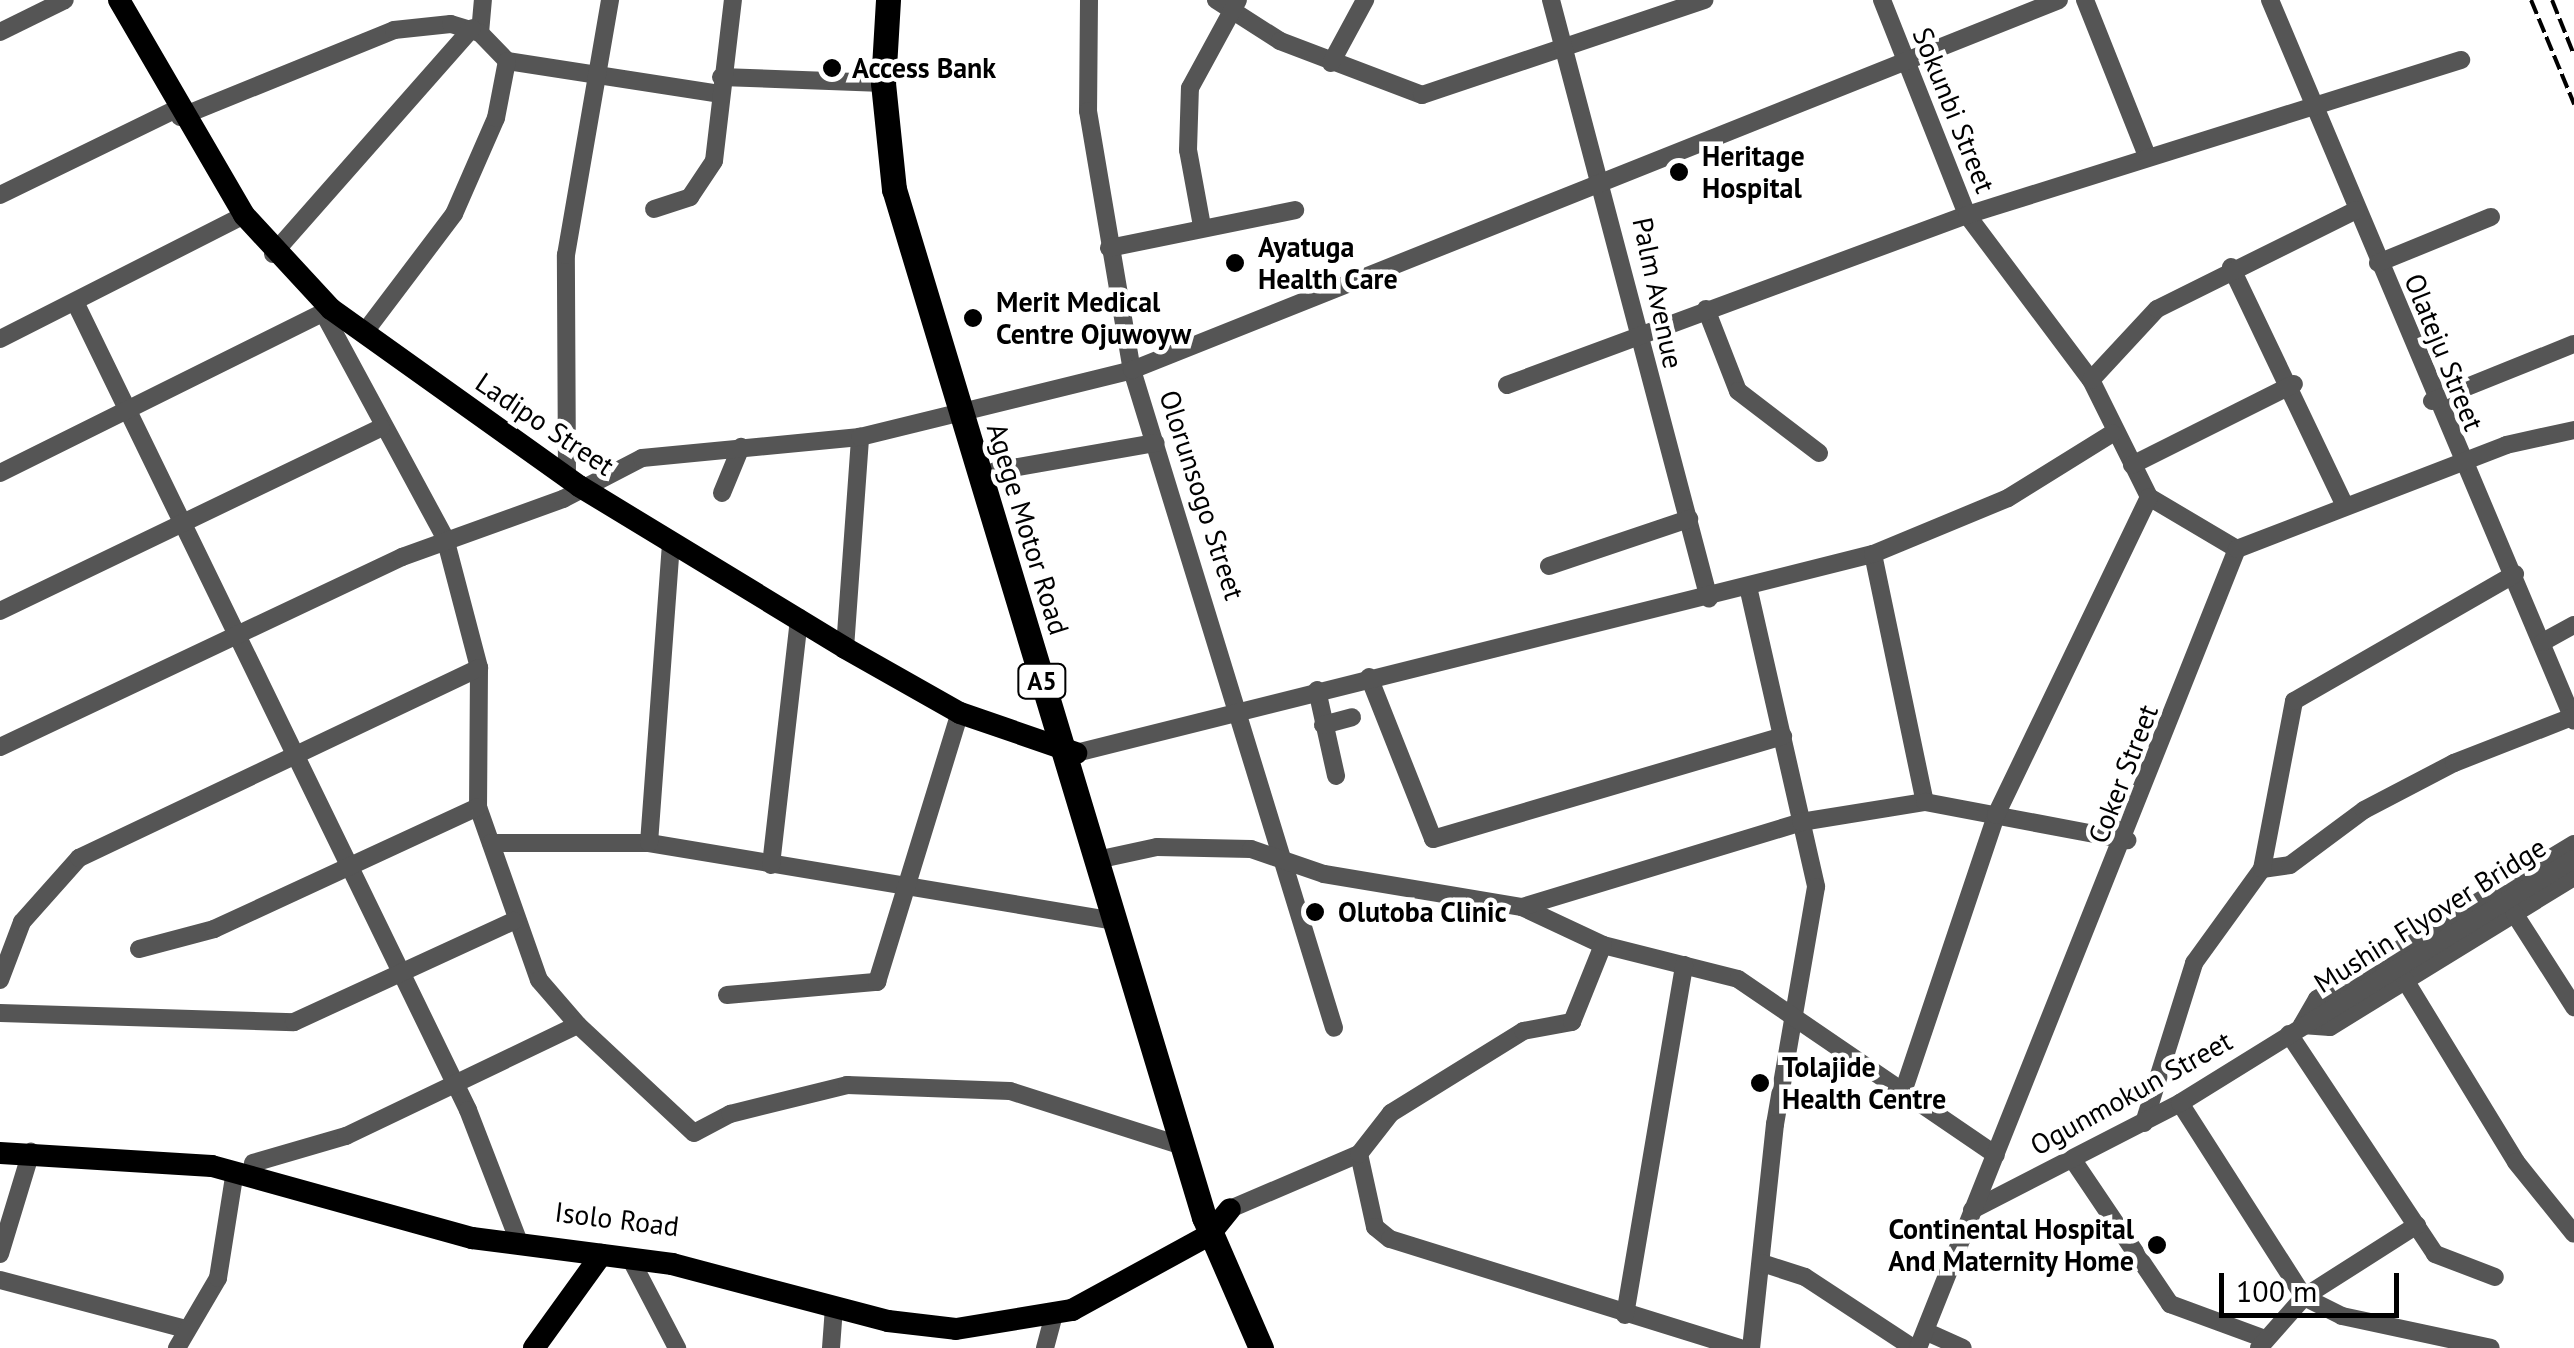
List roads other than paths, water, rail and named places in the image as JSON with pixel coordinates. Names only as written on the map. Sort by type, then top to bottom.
[{"type":"highway","name":"Agege Motor Road","points":[[888,0],[883,83],[894,188],[970,413],[995,472],[1110,920],[1182,1146],[1274,1348]]},
{"type":"highway","name":"Agege Motor Road","points":[[900,0],[899,132],[970,413],[1070,754],[1106,858],[1215,1219],[1261,1348]]},
{"type":"main road","name":"Ladipo Street","points":[[119,0],[178,113],[244,216],[273,254],[328,311],[573,480],[845,648],[960,713],[1070,754]]},
{"type":"main road","name":"Isolo Road","points":[[0,1142],[123,1144],[244,1167],[518,1238],[674,1254],[864,1304],[981,1319],[1047,1310],[1102,1287],[1215,1219]]},
{"type":"main road","name":"Isolo Road","points":[[0,1153],[244,1167],[472,1238],[630,1258],[834,1307],[956,1329],[1053,1318],[1215,1219]]},
{"type":"main road","points":[[534,1348],[601,1256]]},
{"type":"street","points":[[0,32],[65,0]]},
{"type":"street","points":[[273,254],[476,30],[483,0]]},
{"type":"street","points":[[573,480],[566,256],[610,0]]},
{"type":"street","points":[[654,209],[701,187],[714,161],[732,0]]},
{"type":"street","name":"Olorunsogo Street","points":[[1090,0],[1084,54],[1109,248],[1132,370],[1241,710],[1334,1028]]},
{"type":"street","points":[[1331,62],[1365,0]]},
{"type":"street","name":"Palm Avenue","points":[[1551,0],[1605,179],[1634,332],[1709,599]]},
{"type":"street","points":[[1202,226],[1188,150],[1190,88],[1228,4],[1331,62],[1422,95],[1564,52],[1704,0]]},
{"type":"street","name":"Sokunbi Street","points":[[1882,0],[1966,215],[2091,380],[2112,433],[2149,497]]},
{"type":"street","points":[[0,747],[573,480],[642,458],[860,436],[970,413],[1132,370],[1605,179],[1906,64],[2058,0]]},
{"type":"street","points":[[2084,0],[2147,156]]},
{"type":"street","name":"Olateju Street","points":[[2274,1],[2313,111],[2432,401],[2515,574],[2573,719]]},
{"type":"street","points":[[0,195],[178,113],[394,30],[476,30],[506,62],[596,73],[720,85],[883,83]]},
{"type":"street","points":[[1507,385],[1634,332],[1966,215],[2147,156],[2313,111],[2461,60]]},
{"type":"street","points":[[364,333],[454,214],[496,118],[506,62]]},
{"type":"street","points":[[1109,248],[1202,226],[1296,210]]},
{"type":"street","points":[[2091,380],[2157,309],[2232,268],[2356,210]]},
{"type":"street","points":[[0,339],[244,216]]},
{"type":"street","points":[[2378,263],[2491,218]]},
{"type":"street","points":[[2232,268],[2294,384],[2344,506]]},
{"type":"street","points":[[76,304],[404,976],[518,1238]]},
{"type":"street","points":[[1706,309],[1738,391],[1819,453]]},
{"type":"street","points":[[0,472],[328,311],[380,428],[446,538],[479,668],[478,807],[514,921],[538,980],[578,1024],[694,1133],[730,1114],[847,1085],[1010,1091],[1182,1146]]},
{"type":"street","points":[[2432,401],[2574,344]]},
{"type":"street","points":[[2132,466],[2294,384]]},
{"type":"street","points":[[0,611],[380,428]]},
{"type":"street","points":[[1902,1092],[1996,815],[2149,497],[2237,549],[2460,462],[2574,430]]},
{"type":"street","points":[[1070,754],[1368,677],[1750,591],[1873,554],[2008,498],[2112,433]]},
{"type":"street","points":[[845,648],[860,436]]},
{"type":"street","points":[[995,472],[1156,442]]},
{"type":"street","points":[[722,493],[741,447]]},
{"type":"street","points":[[1550,566],[1689,519]]},
{"type":"street","points":[[649,843],[671,540]]},
{"type":"street","name":"Coker Street","points":[[1919,1342],[2127,840],[2237,549]]},
{"type":"street","points":[[1873,554],[1925,802]]},
{"type":"street","points":[[2144,1123],[2194,963],[2262,869],[2294,701],[2515,574]]},
{"type":"street","points":[[1750,591],[1816,887],[1798,1015],[1778,1106],[1750,1348]]},
{"type":"street","points":[[770,866],[798,618]]},
{"type":"street","points":[[2543,642],[2574,624]]},
{"type":"street","points":[[0,980],[22,922],[79,858],[479,668]]},
{"type":"street","points":[[1368,677],[1433,839],[1784,736]]},
{"type":"street","points":[[1317,690],[1336,776]]},
{"type":"street","points":[[727,994],[878,982],[911,889],[960,713]]},
{"type":"street","points":[[1323,725],[1352,717]]},
{"type":"street","points":[[2262,869],[2290,864],[2364,810],[2468,756],[2573,719]]},
{"type":"street","points":[[1522,907],[1801,822],[1925,802],[2127,840]]},
{"type":"street","points":[[138,949],[214,929],[478,807]]},
{"type":"street","points":[[491,843],[649,843],[1110,920]]},
{"type":"street","points":[[1106,858],[1204,844],[1522,907],[1602,944],[1738,979],[1798,1015],[1996,1155]]},
{"type":"street","points":[[2302,1026],[2317,998],[2574,844]]},
{"type":"street","name":"Mushin Flyover Bridge","points":[[2302,1026],[2574,859]]},
{"type":"street","points":[[2302,1026],[2330,1027],[2574,877]]},
{"type":"street","points":[[2514,913],[2574,1007]]},
{"type":"street","points":[[0,1013],[294,1022],[404,976],[514,921]]},
{"type":"street","points":[[1215,1219],[1359,1154],[1391,1113],[1502,1043],[1572,1022],[1602,944]]},
{"type":"street","points":[[1625,1315],[1684,965]]},
{"type":"street","points":[[2405,980],[2516,1162],[2574,1234]]},
{"type":"street","points":[[178,1348],[185,1329],[218,1278],[244,1167],[346,1136],[455,1087],[578,1024]]},
{"type":"street","points":[[2302,1026],[2416,1225],[2451,1265],[2495,1276]]},
{"type":"street","name":"Ogunmokun Street","points":[[1972,1210],[2180,1103],[2302,1026]]},
{"type":"street","points":[[2180,1103],[2304,1297],[2342,1316],[2483,1345]]},
{"type":"street","points":[[0,1254],[30,1152]]},
{"type":"street","points":[[1359,1154],[1375,1226],[1390,1239],[1739,1348]]},
{"type":"street","points":[[2074,1160],[2170,1304],[2262,1343],[2304,1297],[2416,1225]]},
{"type":"street","points":[[630,1258],[678,1348]]},
{"type":"street","points":[[1762,1263],[1804,1278],[1919,1342],[1964,1348]]},
{"type":"street","points":[[0,1280],[185,1329]]},
{"type":"street","points":[[832,1348],[834,1307]]},
{"type":"street","points":[[1045,1348],[1053,1318]]},
{"type":"railway","points":[[2531,0],[2574,104]]},
{"type":"railway","points":[[2552,0],[2574,55]]},
{"type":"place","name":"Access Bank","points":[[832,68]]},
{"type":"place","name":"Heritage Hospital","points":[[1679,172]]},
{"type":"place","name":"Ayatuga Health Care","points":[[1235,263]]},
{"type":"place","name":"Merit Medical Centre Ojuwoyw","points":[[973,318]]},
{"type":"place","name":"Olutoba Clinic","points":[[1315,912]]},
{"type":"place","name":"Tolajide Health Centre","points":[[1760,1083]]},
{"type":"place","name":"Continental Hospital And Maternity Home","points":[[2157,1245]]}]
